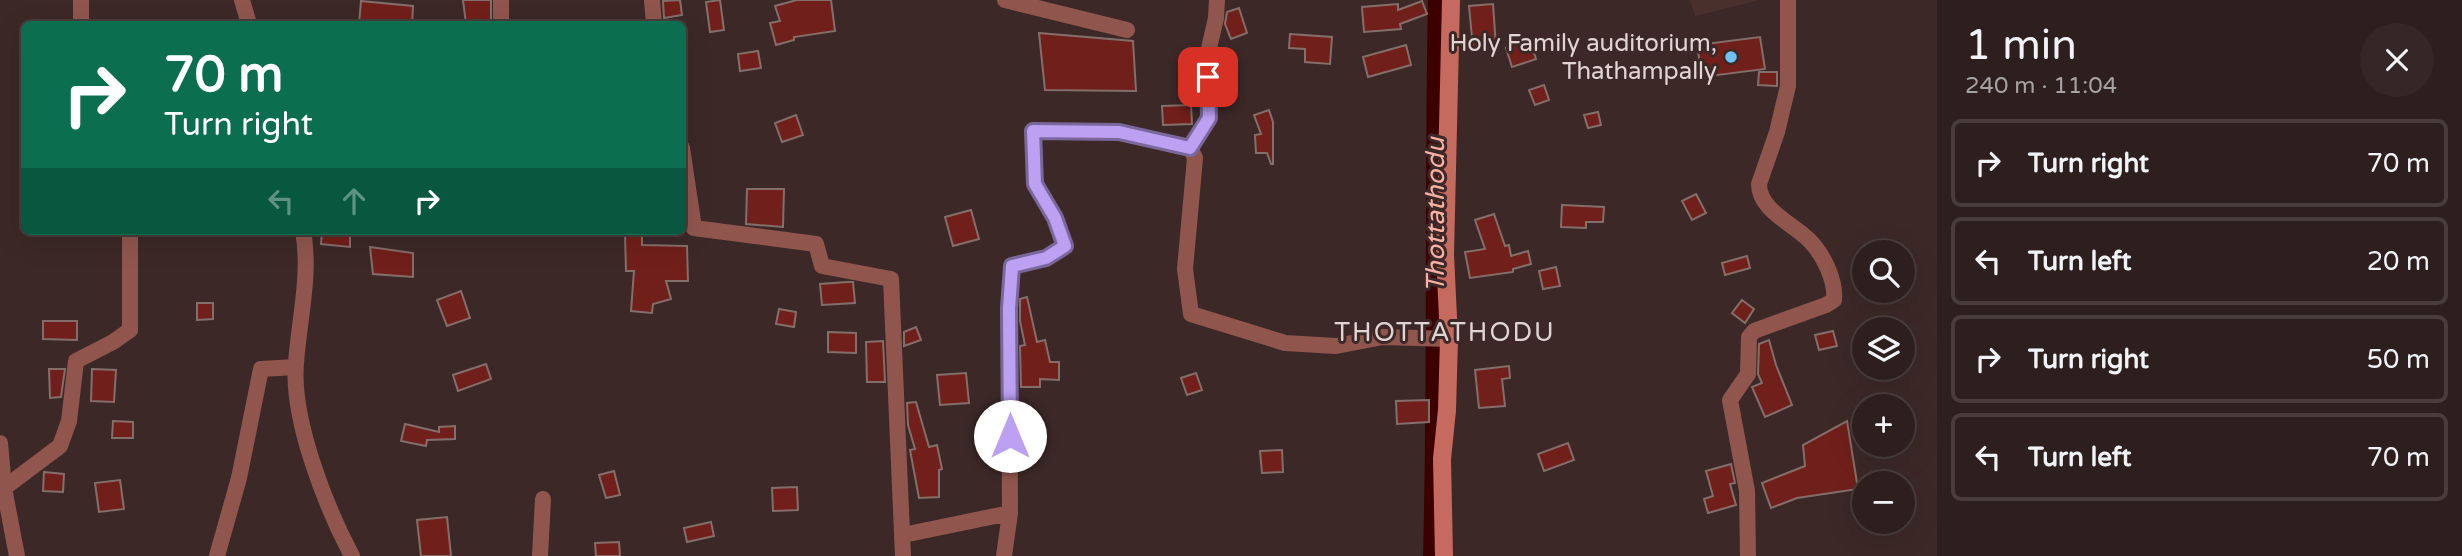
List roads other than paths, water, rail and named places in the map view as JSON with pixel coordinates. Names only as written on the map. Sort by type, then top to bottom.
[{"type":"street","points":[[81,0],[81,21]]},
{"type":"street","points":[[242,0],[248,21]]},
{"type":"street","points":[[501,0],[502,21]]},
{"type":"street","points":[[652,0],[654,21]]},
{"type":"street","points":[[1005,0],[1127,30]]},
{"type":"street","points":[[1190,148],[1209,118],[1207,57],[1216,18],[1217,0]]},
{"type":"street","points":[[1444,556],[1442,459],[1447,410],[1441,339],[1451,0]]},
{"type":"street","points":[[1748,556],[1747,491],[1730,400],[1748,374],[1749,337],[1755,331],[1826,305],[1834,300],[1835,289],[1825,264],[1810,241],[1764,202],[1759,191],[1788,86],[1788,0]]},
{"type":"street","points":[[1004,556],[1010,513],[1009,308],[1012,266],[1046,258],[1065,246],[1055,218],[1035,184],[1033,131],[1119,132],[1190,148]]},
{"type":"street","points":[[1190,148],[1195,159],[1185,269],[1191,314],[1285,343],[1336,346],[1383,337],[1441,339]]},
{"type":"street","points":[[686,201],[688,228],[816,244],[822,266],[891,279],[903,556]]},
{"type":"street","points":[[4,488],[60,446],[69,421],[75,360],[113,342],[130,330],[130,235]]},
{"type":"street","points":[[304,235],[307,254],[295,367],[302,427],[340,533],[352,556]]},
{"type":"street","points":[[217,556],[239,478],[261,369],[295,367]]},
{"type":"street","points":[[0,443],[4,488],[17,556]]},
{"type":"street","points":[[540,556],[543,499]]},
{"type":"street","points":[[903,535],[1010,513]]},
{"type":"street","points":[[339,556],[340,533]]},
{"type":"waterway","name":"Thottathodu","points":[[1432,556],[1437,0]]},
{"type":"place","name":"Holy Family auditorium, Thathampally","points":[[1731,57]]},
{"type":"district","name":"THOTTATHODU","points":[[1445,332]]}]
